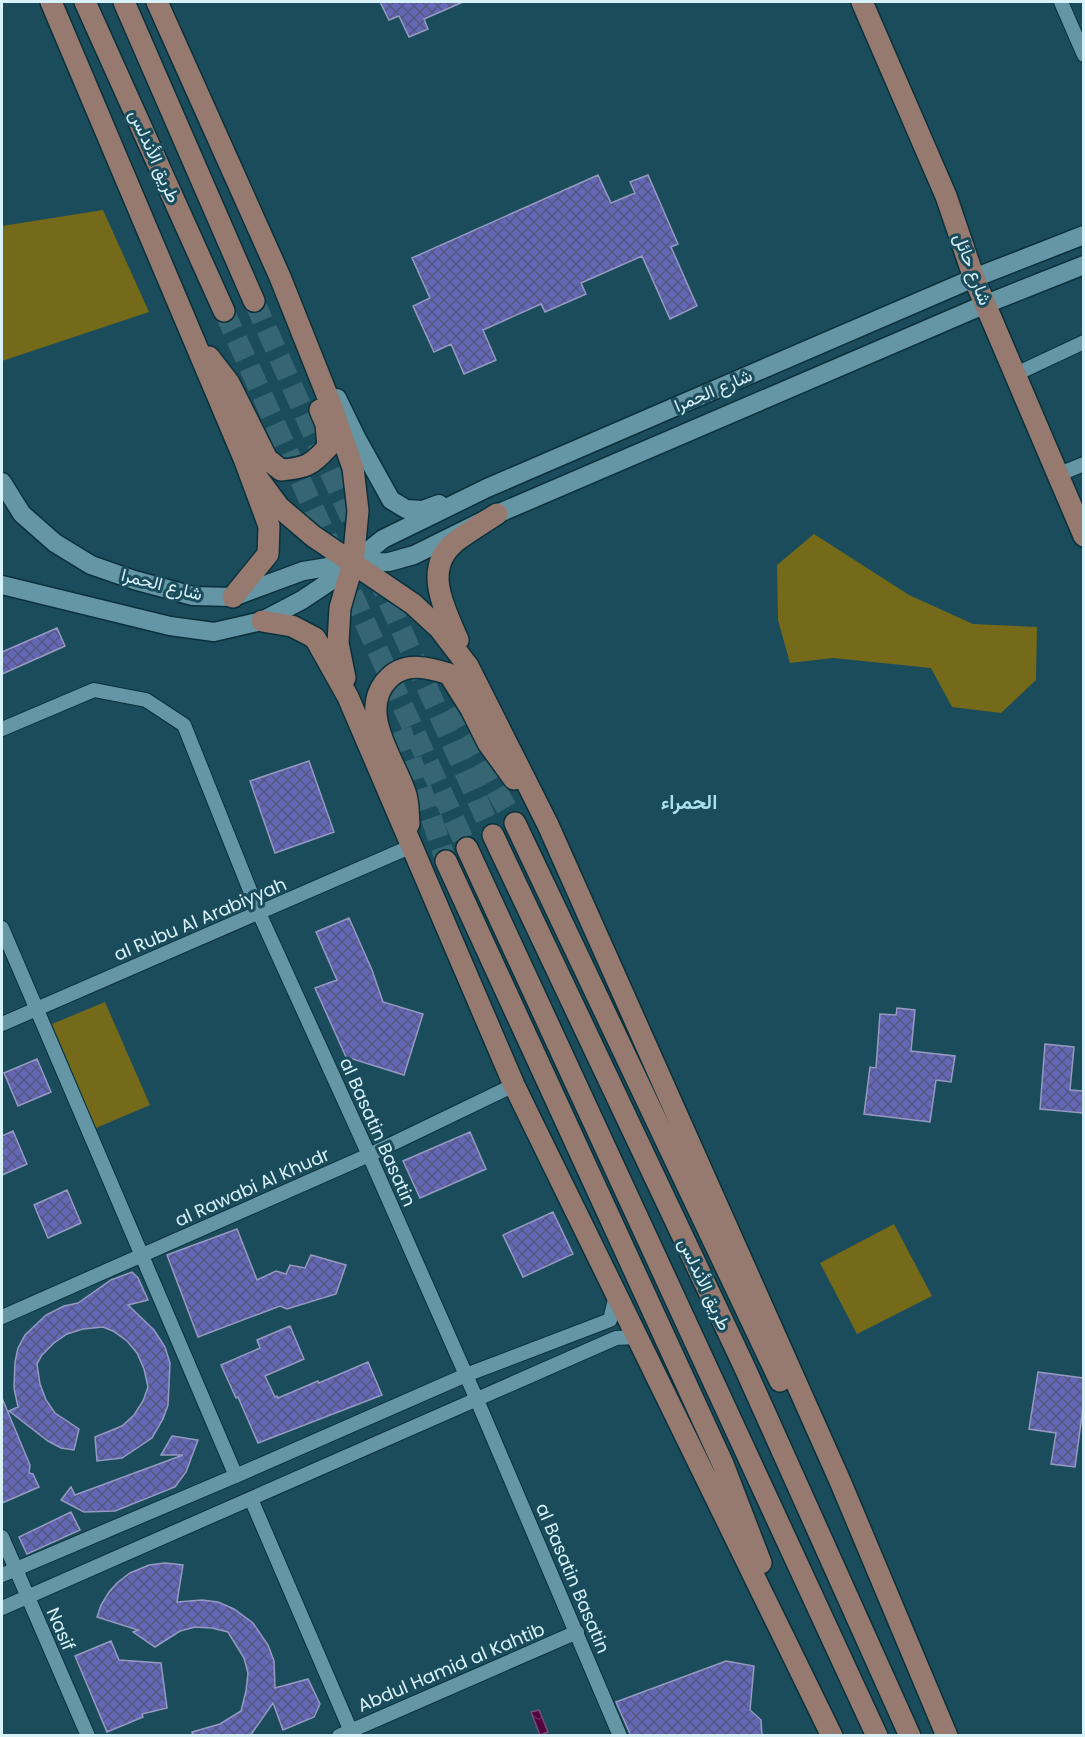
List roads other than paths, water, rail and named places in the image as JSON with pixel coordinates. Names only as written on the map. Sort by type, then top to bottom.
[{"type":"main road","points":[[51,2],[245,461],[269,526],[268,554],[233,597]]},
{"type":"main road","name":"طريق الأندلس","points":[[85,2],[224,311]]},
{"type":"main road","name":"طريق الأندلس","points":[[124,2],[254,301]]},
{"type":"main road","points":[[157,2],[280,277],[356,437],[391,500],[406,509],[423,510],[486,488]]},
{"type":"main road","name":"شارع حائل","points":[[862,2],[946,196],[980,292],[1082,529]]},
{"type":"main road","name":"شارع الحمرا","points":[[2,482],[22,514],[55,543],[91,565],[134,580],[193,596],[233,597],[303,571],[389,562],[414,555],[497,514],[980,292],[1083,235]]},
{"type":"main road","name":"شارع الحمرا","points":[[2,585],[170,626],[214,632],[262,621],[302,600],[353,564],[383,539],[486,488],[980,292],[1083,265]]},
{"type":"main road","points":[[193,338],[229,383],[267,459],[281,470],[302,469],[315,461],[328,447],[326,424],[297,355],[280,277]]},
{"type":"main road","points":[[280,277],[331,405],[353,468],[358,511],[353,564],[340,608],[338,643],[348,697]]},
{"type":"main road","points":[[245,461],[279,507],[313,536],[413,604],[440,628],[468,666]]},
{"type":"main road","points":[[497,514],[453,543],[441,558],[436,576],[440,597],[468,666],[548,825],[840,1481],[947,1736]]},
{"type":"main road","points":[[262,621],[292,626],[315,638],[348,697],[514,1085],[832,1736]]},
{"type":"main road","points":[[412,846],[406,795],[383,741],[376,713],[378,690],[390,676],[404,669],[425,667],[450,674],[488,744],[548,825]]},
{"type":"main road","points":[[515,823],[810,1443],[840,1481]]},
{"type":"main road","name":"طريق الأندلس","points":[[493,835],[744,1366],[910,1736]]},
{"type":"main road","name":"طريق الأندلس","points":[[467,848],[877,1736]]},
{"type":"main road","points":[[446,861],[723,1464],[811,1692]]},
{"type":"street","points":[[1061,2],[1083,55]]},
{"type":"street","points":[[1016,374],[1083,342]]},
{"type":"street","points":[[1057,475],[1083,464]]},
{"type":"street","name":"al Basatin Basatin","points":[[2,729],[94,690],[146,700],[184,725],[259,913],[477,1400],[620,1736]]},
{"type":"street","name":"al Rubu Al Arabiyyah","points":[[2,1024],[412,846]]},
{"type":"street","points":[[2,928],[237,1476]]},
{"type":"street","name":"al Rawabi Al Khudr","points":[[2,1317],[369,1155],[514,1085]]},
{"type":"street","points":[[2,1575],[237,1476],[466,1375],[610,1320],[616,1295]]},
{"type":"street","points":[[2,1608],[616,1338],[636,1337]]},
{"type":"street","points":[[251,1499],[348,1734]]},
{"type":"street","name":"Nasif","points":[[2,1537],[88,1736]]},
{"type":"street","name":"Abdul Hamid al Kahtib","points":[[348,1734],[577,1632]]},
{"type":"water","points":[[539,1710],[548,1732],[540,1735],[531,1712]]},
{"type":"tunnel","points":[[254,301],[358,534]]},
{"type":"tunnel","points":[[224,311],[467,848]]},
{"type":"tunnel","points":[[376,573],[493,835]]},
{"type":"tunnel","points":[[450,709],[515,823]]},
{"type":"tunnel","points":[[401,730],[446,861]]},
{"type":"district","name":"الحمراء","points":[[689,802]]}]
